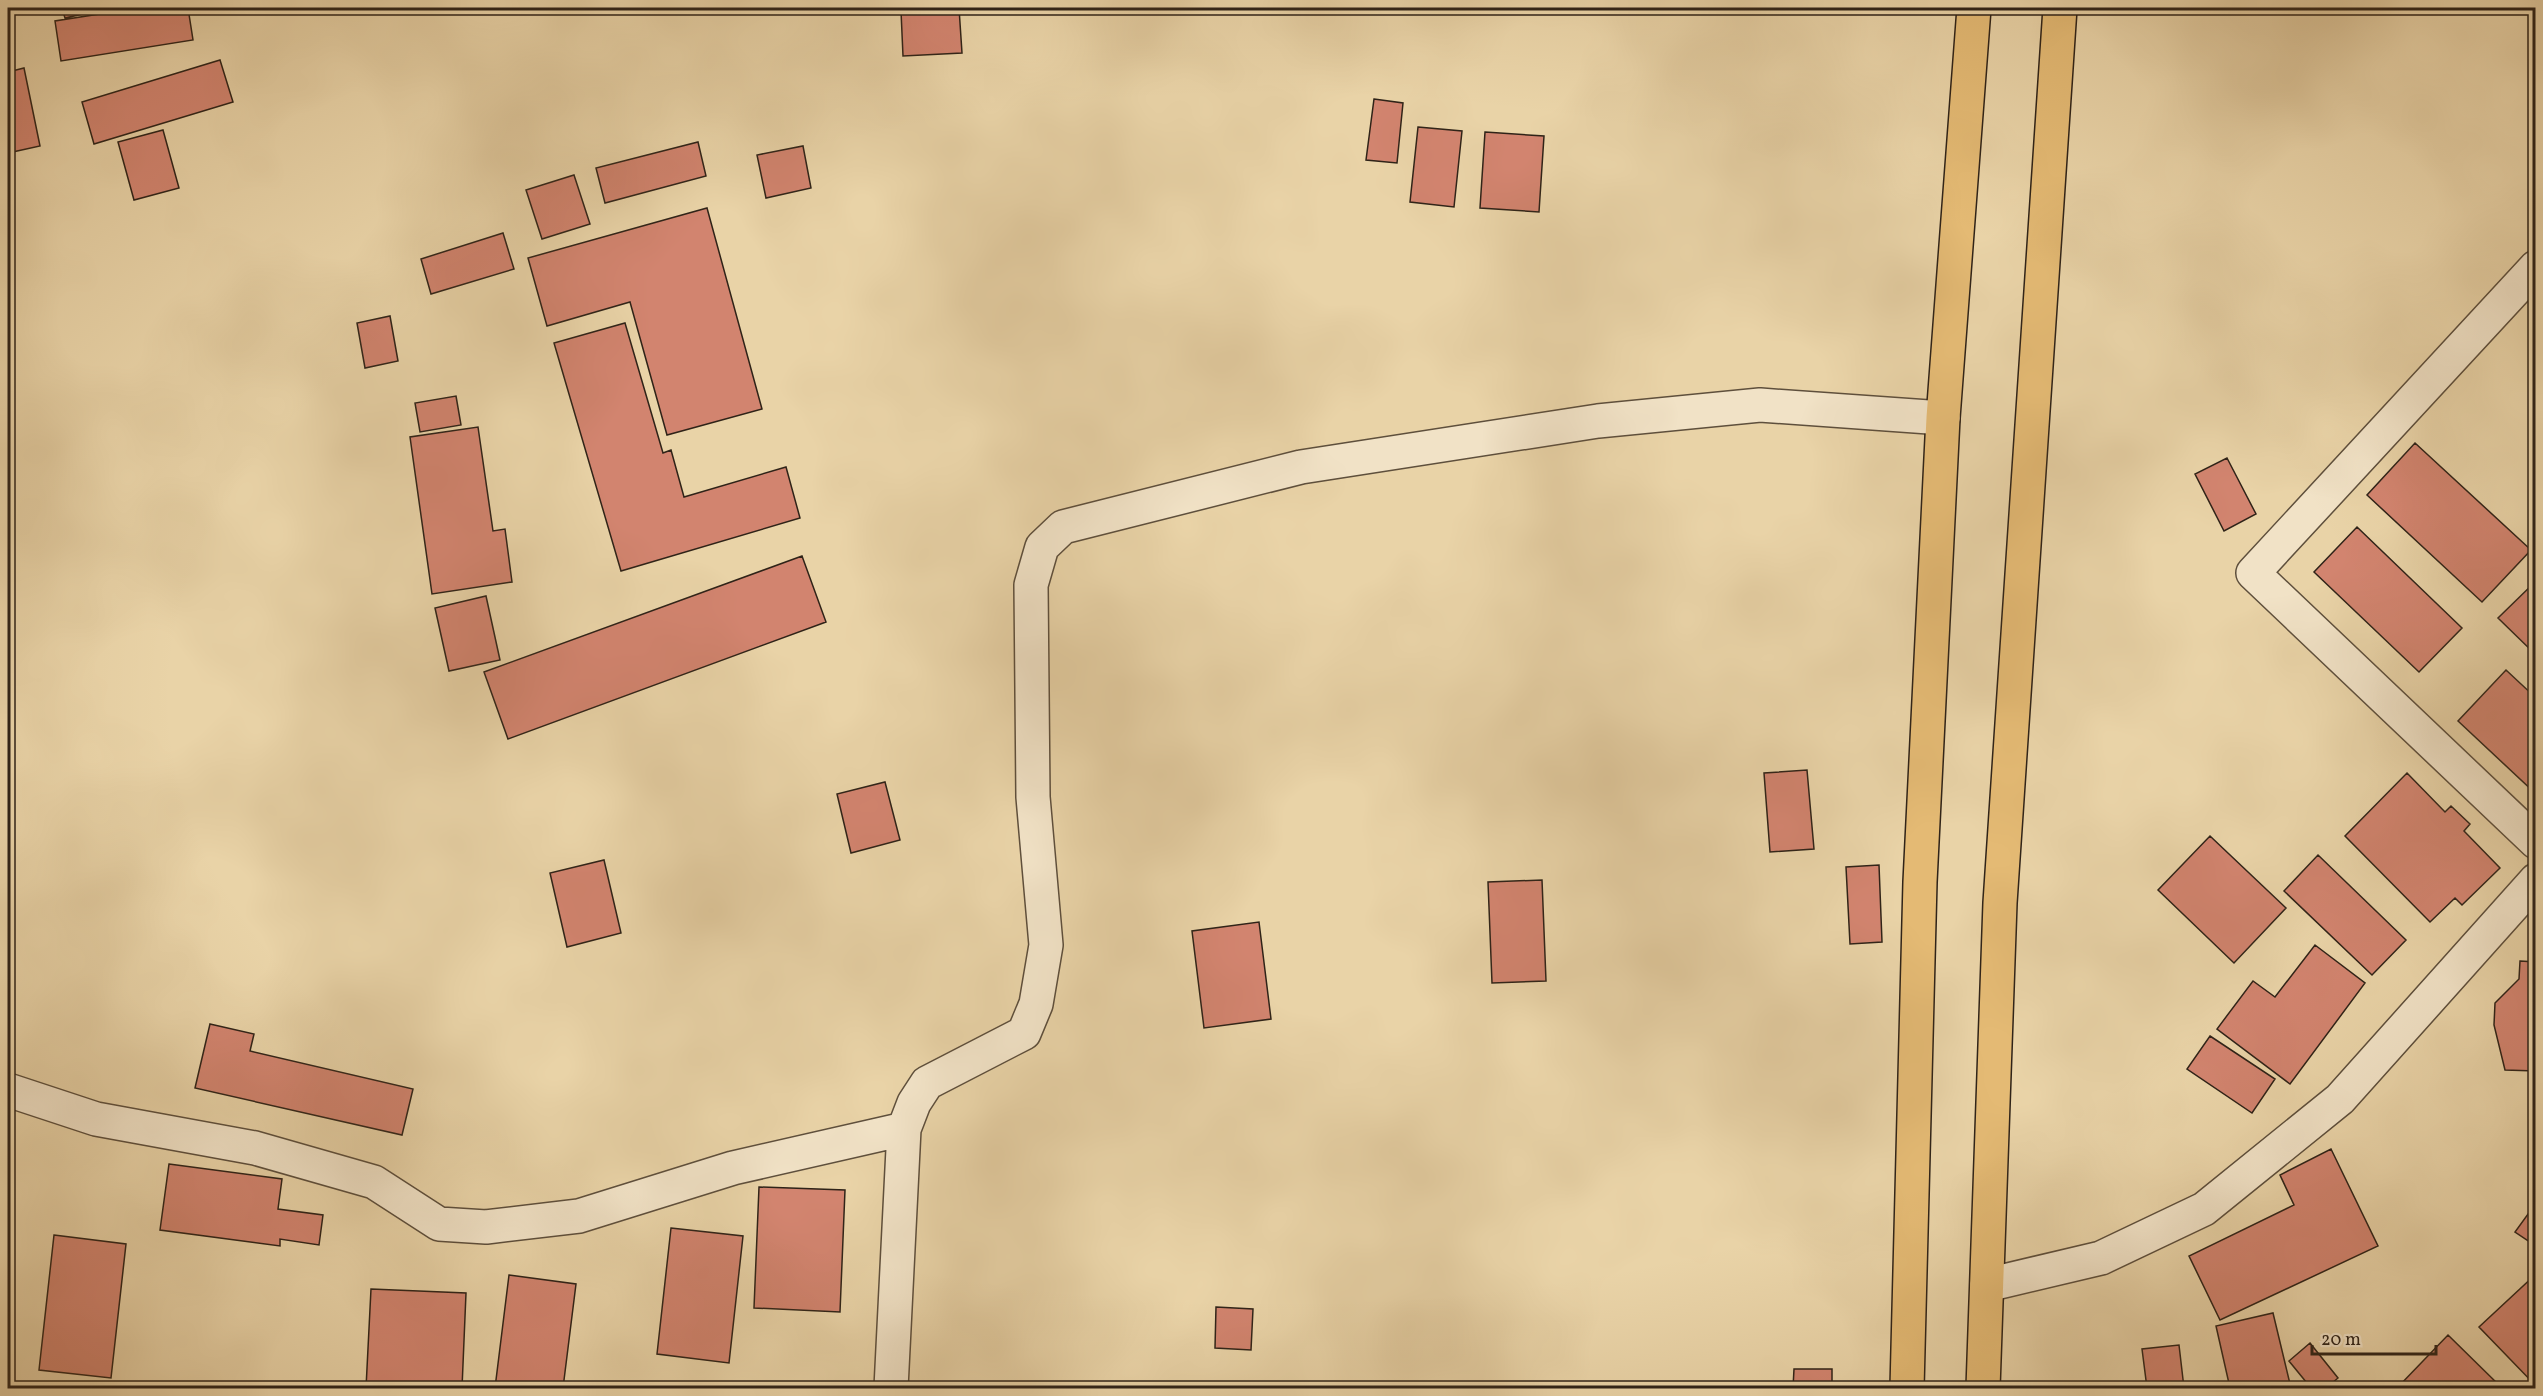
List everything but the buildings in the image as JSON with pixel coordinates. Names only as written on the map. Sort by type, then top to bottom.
[{"type":"highway","points":[[1907,1389],[1920,882],[1943,418],[1974,8]]},
{"type":"highway","points":[[1983,1389],[2000,903],[2060,8]]},
{"type":"street","points":[[2535,267],[2253,573],[2535,842]]},
{"type":"street","points":[[891,1389],[904,1129],[914,1103],[927,1083],[1024,1033],[1036,1004],[1046,945],[1033,798],[1031,585],[1042,547],[1063,527],[1301,467],[1598,421],[1760,405],[1943,418]]},
{"type":"street","points":[[1987,1285],[2101,1258],[2204,1209],[2340,1099],[2535,879]]},
{"type":"street","points":[[8,1089],[96,1119],[255,1148],[374,1182],[439,1224],[486,1227],[579,1216],[733,1168],[904,1129]]}]
